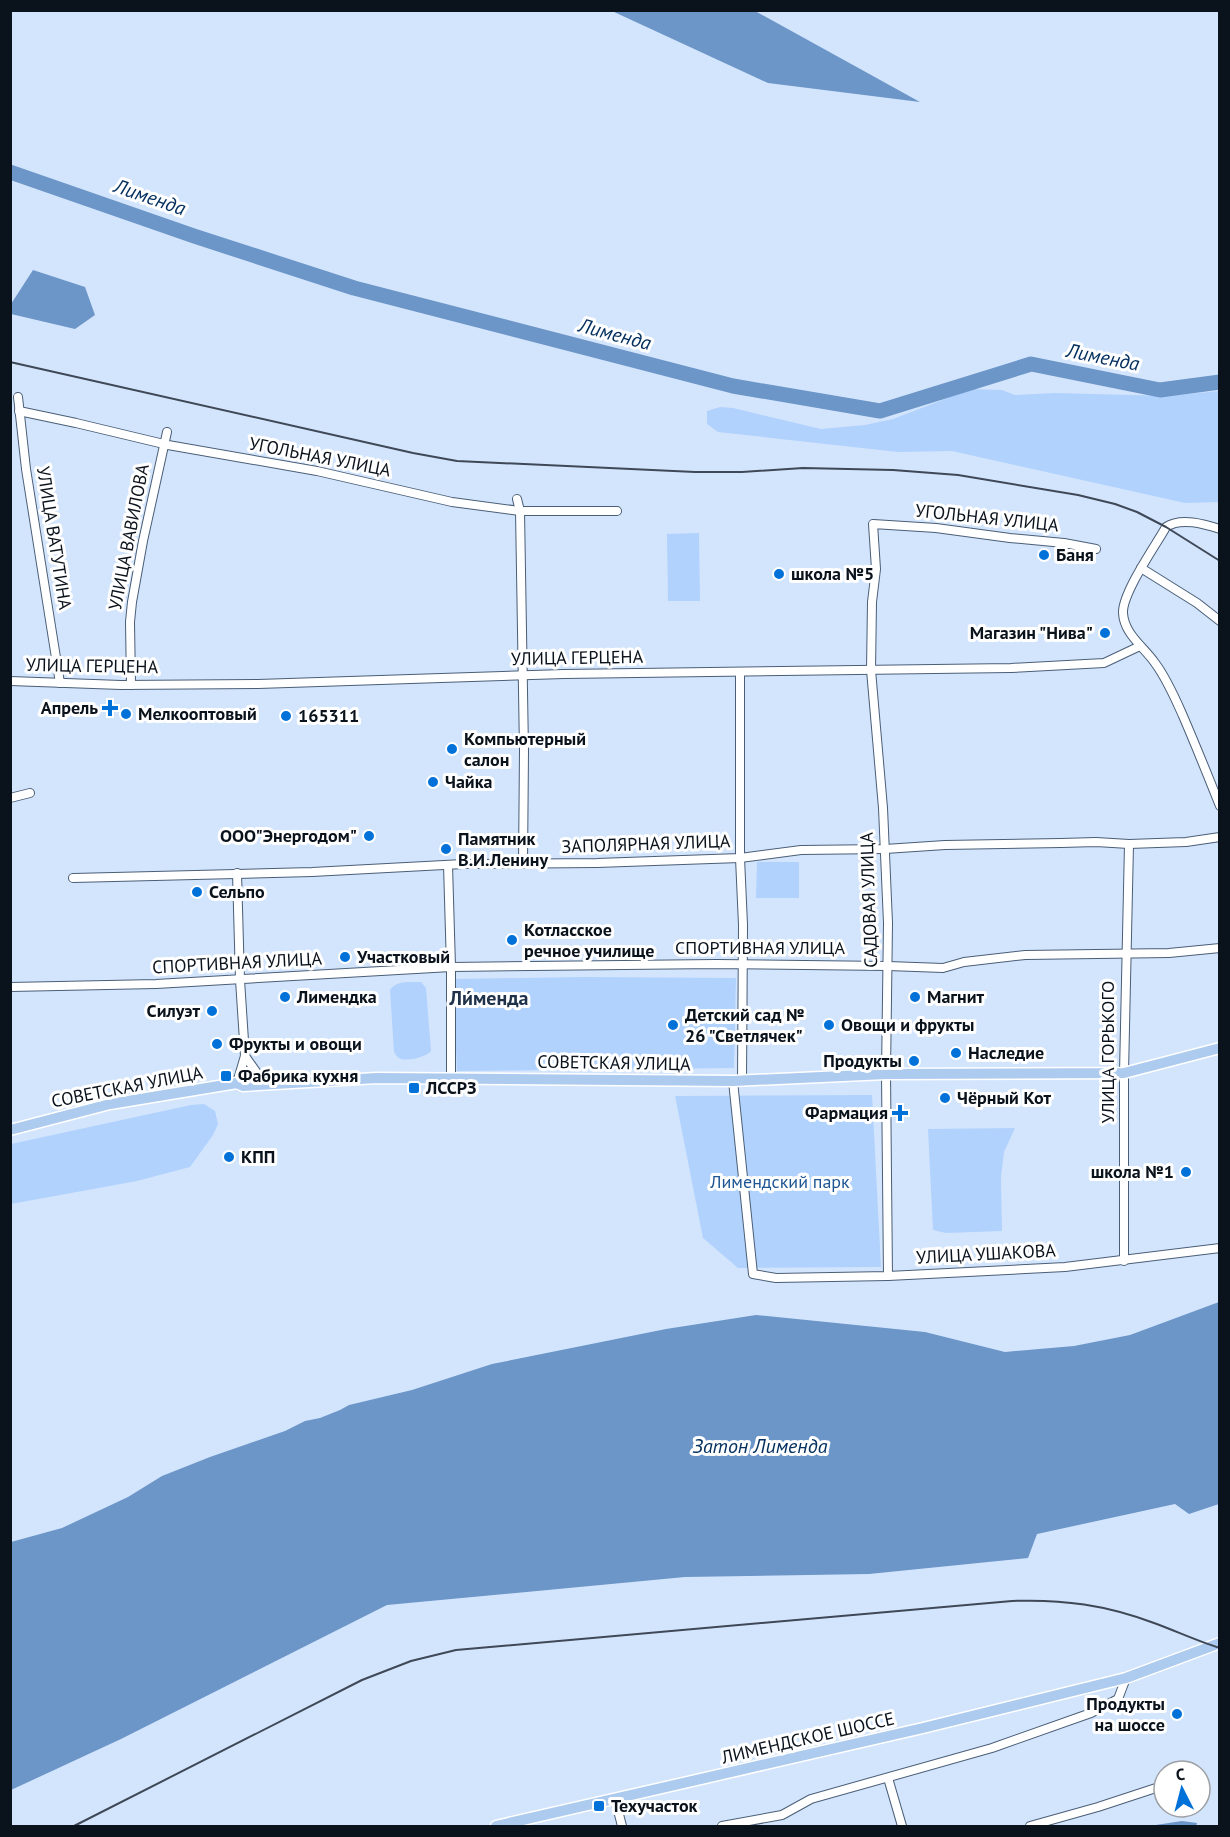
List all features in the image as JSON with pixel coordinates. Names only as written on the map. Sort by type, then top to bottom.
[{"type":"main road","name":"СОВЕТСКАЯ УЛИЦА","points":[[10,1130],[110,1104],[237,1083],[243,1086],[377,1078],[451,1077],[738,1081],[886,1074],[1124,1073],[1220,1048]]},
{"type":"main road","name":"ЛИМЕНДСКОЕ ШОССЕ","points":[[496,1827],[923,1728],[1126,1678],[1220,1643]]},
{"type":"street","name":"УЛИЦА ВАТУТИНА","points":[[18,397],[26,469],[60,683]]},
{"type":"street","name":"УГОЛЬНАЯ УЛИЦА","points":[[19,411],[164,444],[317,471],[452,502],[520,511],[617,511]]},
{"type":"street","name":"УЛИЦА ВАВИЛОВА","points":[[131,685],[132,602],[167,432]]},
{"type":"street","points":[[517,500],[520,511],[524,751],[523,864]]},
{"type":"street","points":[[1220,529],[1196,523],[1175,522],[1166,527],[1141,568],[1123,611],[1127,627],[1155,662],[1171,689],[1220,806]]},
{"type":"street","name":"УГОЛЬНАЯ УЛИЦА","points":[[873,524],[936,528],[1096,549]]},
{"type":"street","name":"САДОВАЯ УЛИЦА","points":[[873,524],[876,569],[872,602],[871,670],[885,849],[888,966],[886,1074],[888,1276]]},
{"type":"street","points":[[1141,568],[1197,603],[1220,621]]},
{"type":"street","name":"УЛИЦА ГЕРЦЕНА","points":[[10,681],[131,685],[258,684],[522,676],[1011,668],[1104,663],[1140,646]]},
{"type":"street","points":[[738,1081],[743,965],[740,858],[740,672]]},
{"type":"street","points":[[10,798],[30,793]]},
{"type":"street","name":"ЗАПОЛЯРНАЯ УЛИЦА","points":[[73,878],[740,858],[801,850],[1096,842],[1129,844],[1186,842],[1220,837]]},
{"type":"street","name":"УЛИЦА ГОРЬКОГО","points":[[1124,1261],[1124,1073],[1129,844]]},
{"type":"street","points":[[448,865],[451,1077]]},
{"type":"street","points":[[237,873],[245,1056],[237,1083]]},
{"type":"street","name":"СПОРТИВНАЯ УЛИЦА","points":[[10,987],[156,984],[451,967],[716,963],[943,968],[964,962],[1025,955],[1169,953],[1220,948]]},
{"type":"street","points":[[245,1056],[264,1083]]},
{"type":"street","name":"УЛИЦА УШАКОВА","points":[[738,1081],[753,1274],[776,1278],[888,1276],[1065,1267],[1220,1248]]},
{"type":"street","points":[[722,1827],[782,1815],[811,1799],[992,1748],[1091,1713],[1118,1699],[1126,1678]]},
{"type":"street","points":[[888,1778],[902,1827]]},
{"type":"street","points":[[1030,1827],[1152,1789]]},
{"type":"street","points":[[615,1799],[622,1827]]},
{"type":"green space","points":[[971,389],[1002,390],[1015,395],[1055,393],[1168,396],[1219,391],[1219,502],[1185,503],[952,451],[898,452],[718,432],[707,424],[707,411],[720,407],[821,429],[865,425],[893,419]]},
{"type":"green space","points":[[699,533],[700,601],[668,601],[667,534]]},
{"type":"green space","points":[[757,862],[799,862],[799,898],[756,898]]},
{"type":"green space","points":[[736,978],[734,1068],[457,1071],[453,979]]},
{"type":"green space","points":[[406,982],[421,982],[426,988],[431,1051],[418,1058],[401,1059],[394,1052],[390,990]]},
{"type":"green space","name":"Лимендский парк","points":[[872,1095],[881,1267],[738,1268],[703,1238],[675,1096]]},
{"type":"green space","points":[[204,1104],[215,1111],[218,1124],[213,1135],[190,1167],[137,1181],[11,1204],[11,1144]]},
{"type":"green space","points":[[1015,1128],[1004,1152],[1001,1177],[1002,1231],[946,1233],[933,1230],[928,1129]]},
{"type":"water","points":[[612,11],[755,11],[920,102],[768,83]]},
{"type":"water","points":[[33,270],[85,287],[95,315],[75,329],[11,314],[11,304]]},
{"type":"water","name":"Затон Лименда","points":[[1219,1302],[1219,1504],[1189,1514],[1175,1504],[1037,1534],[1028,1558],[869,1574],[685,1577],[387,1605],[121,1739],[11,1790],[11,1542],[62,1528],[128,1497],[162,1476],[285,1431],[305,1421],[320,1418],[349,1405],[412,1390],[492,1364],[666,1329],[756,1315],[925,1332],[1005,1352],[1074,1346],[1130,1335]]},
{"type":"water","points":[[1182,1821],[1197,1823],[1196,1826],[1149,1826]]},
{"type":"waterway","name":"Лименда","points":[[10,172],[194,236],[354,288],[733,386],[880,411],[1031,364],[1160,390],[1220,382]]},
{"type":"railway","points":[[10,362],[457,461],[695,472],[803,468],[893,470],[958,475],[1078,495],[1115,504],[1166,527],[1220,561]]},
{"type":"railway","points":[[74,1826],[362,1680],[411,1661],[456,1650],[1012,1601],[1084,1604],[1136,1617],[1220,1648]]},
{"type":"place","name":"Баня","points":[[1044,555]]},
{"type":"place","name":"школа №5","points":[[779,574]]},
{"type":"place","name":"Магазин \"Нива\"","points":[[1105,633]]},
{"type":"place","name":"Апрель","points":[[110,708]]},
{"type":"place","name":"Мелкооптовый","points":[[126,714]]},
{"type":"place","name":"165311","points":[[286,716]]},
{"type":"place","name":"Компьютерный салон","points":[[452,749]]},
{"type":"place","name":"Чайка","points":[[433,782]]},
{"type":"place","name":"ООО\"Энергодом\"","points":[[369,836]]},
{"type":"place","name":"Памятник В.И.Ленину","points":[[446,849]]},
{"type":"place","name":"Сельпо","points":[[197,892]]},
{"type":"place","name":"Котласское речное училище","points":[[512,940]]},
{"type":"place","name":"Участковый","points":[[345,957]]},
{"type":"place","name":"Лимендка","points":[[285,997]]},
{"type":"place","name":"Магнит","points":[[915,997]]},
{"type":"place","name":"Силуэт","points":[[212,1011]]},
{"type":"place","name":"Детский сад № 26 \"Светлячек\"","points":[[673,1025]]},
{"type":"place","name":"Овощи и фрукты","points":[[829,1025]]},
{"type":"place","name":"Фрукты и овощи","points":[[217,1044]]},
{"type":"place","name":"Наследие","points":[[956,1053]]},
{"type":"place","name":"Продукты","points":[[914,1061]]},
{"type":"place","name":"Фабрика кухня","points":[[226,1076]]},
{"type":"place","name":"ЛССРЗ","points":[[414,1088]]},
{"type":"place","name":"Чёрный Кот","points":[[945,1098]]},
{"type":"place","name":"Фармация","points":[[900,1113]]},
{"type":"place","name":"КПП","points":[[229,1157]]},
{"type":"place","name":"школа №1","points":[[1186,1172]]},
{"type":"place","name":"Продукты на шоссе","points":[[1177,1714]]},
{"type":"place","name":"Техучасток","points":[[599,1806]]},
{"type":"district","name":"Ли́менда","points":[[489,998]]}]
